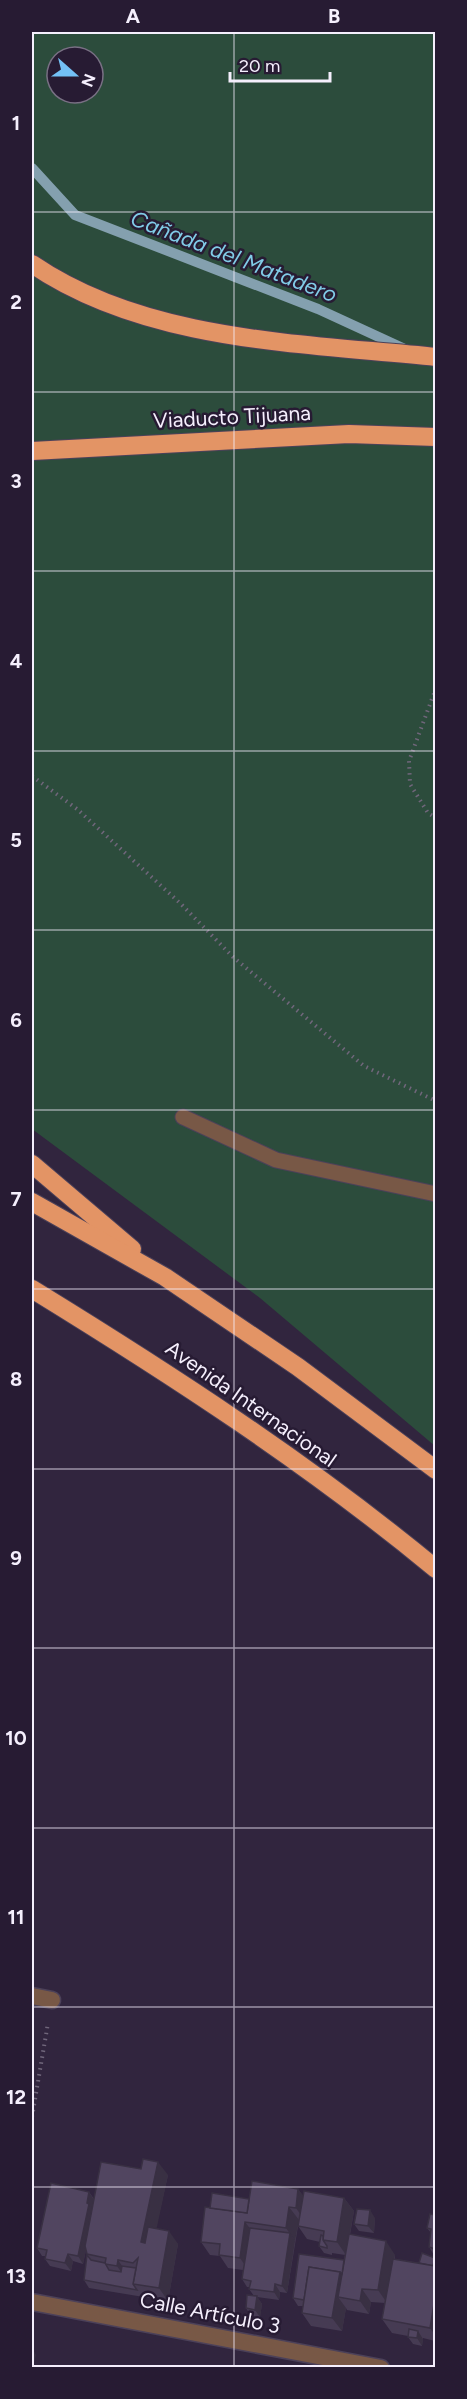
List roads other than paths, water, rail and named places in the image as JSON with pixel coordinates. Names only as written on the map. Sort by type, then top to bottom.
[{"type":"highway","points":[[32,264],[116,307],[217,334],[435,357]]},
{"type":"highway","name":"Viaducto Tijuana","points":[[32,451],[349,434],[435,437]]},
{"type":"highway","points":[[32,1164],[165,1277]]},
{"type":"highway","points":[[32,1202],[165,1277],[298,1367],[435,1470]]},
{"type":"highway","name":"Avenida Internacional","points":[[32,1289],[161,1369],[301,1464],[435,1569]]},
{"type":"street","points":[[32,1996],[52,2000]]},
{"type":"street","name":"Calle Artículo 3","points":[[32,2302],[381,2367]]},
{"type":"lane","points":[[183,1117],[276,1160],[435,1194]]},
{"type":"waterway","name":"Cañada del Matadero","points":[[32,168],[75,215],[318,309],[407,350]]}]
